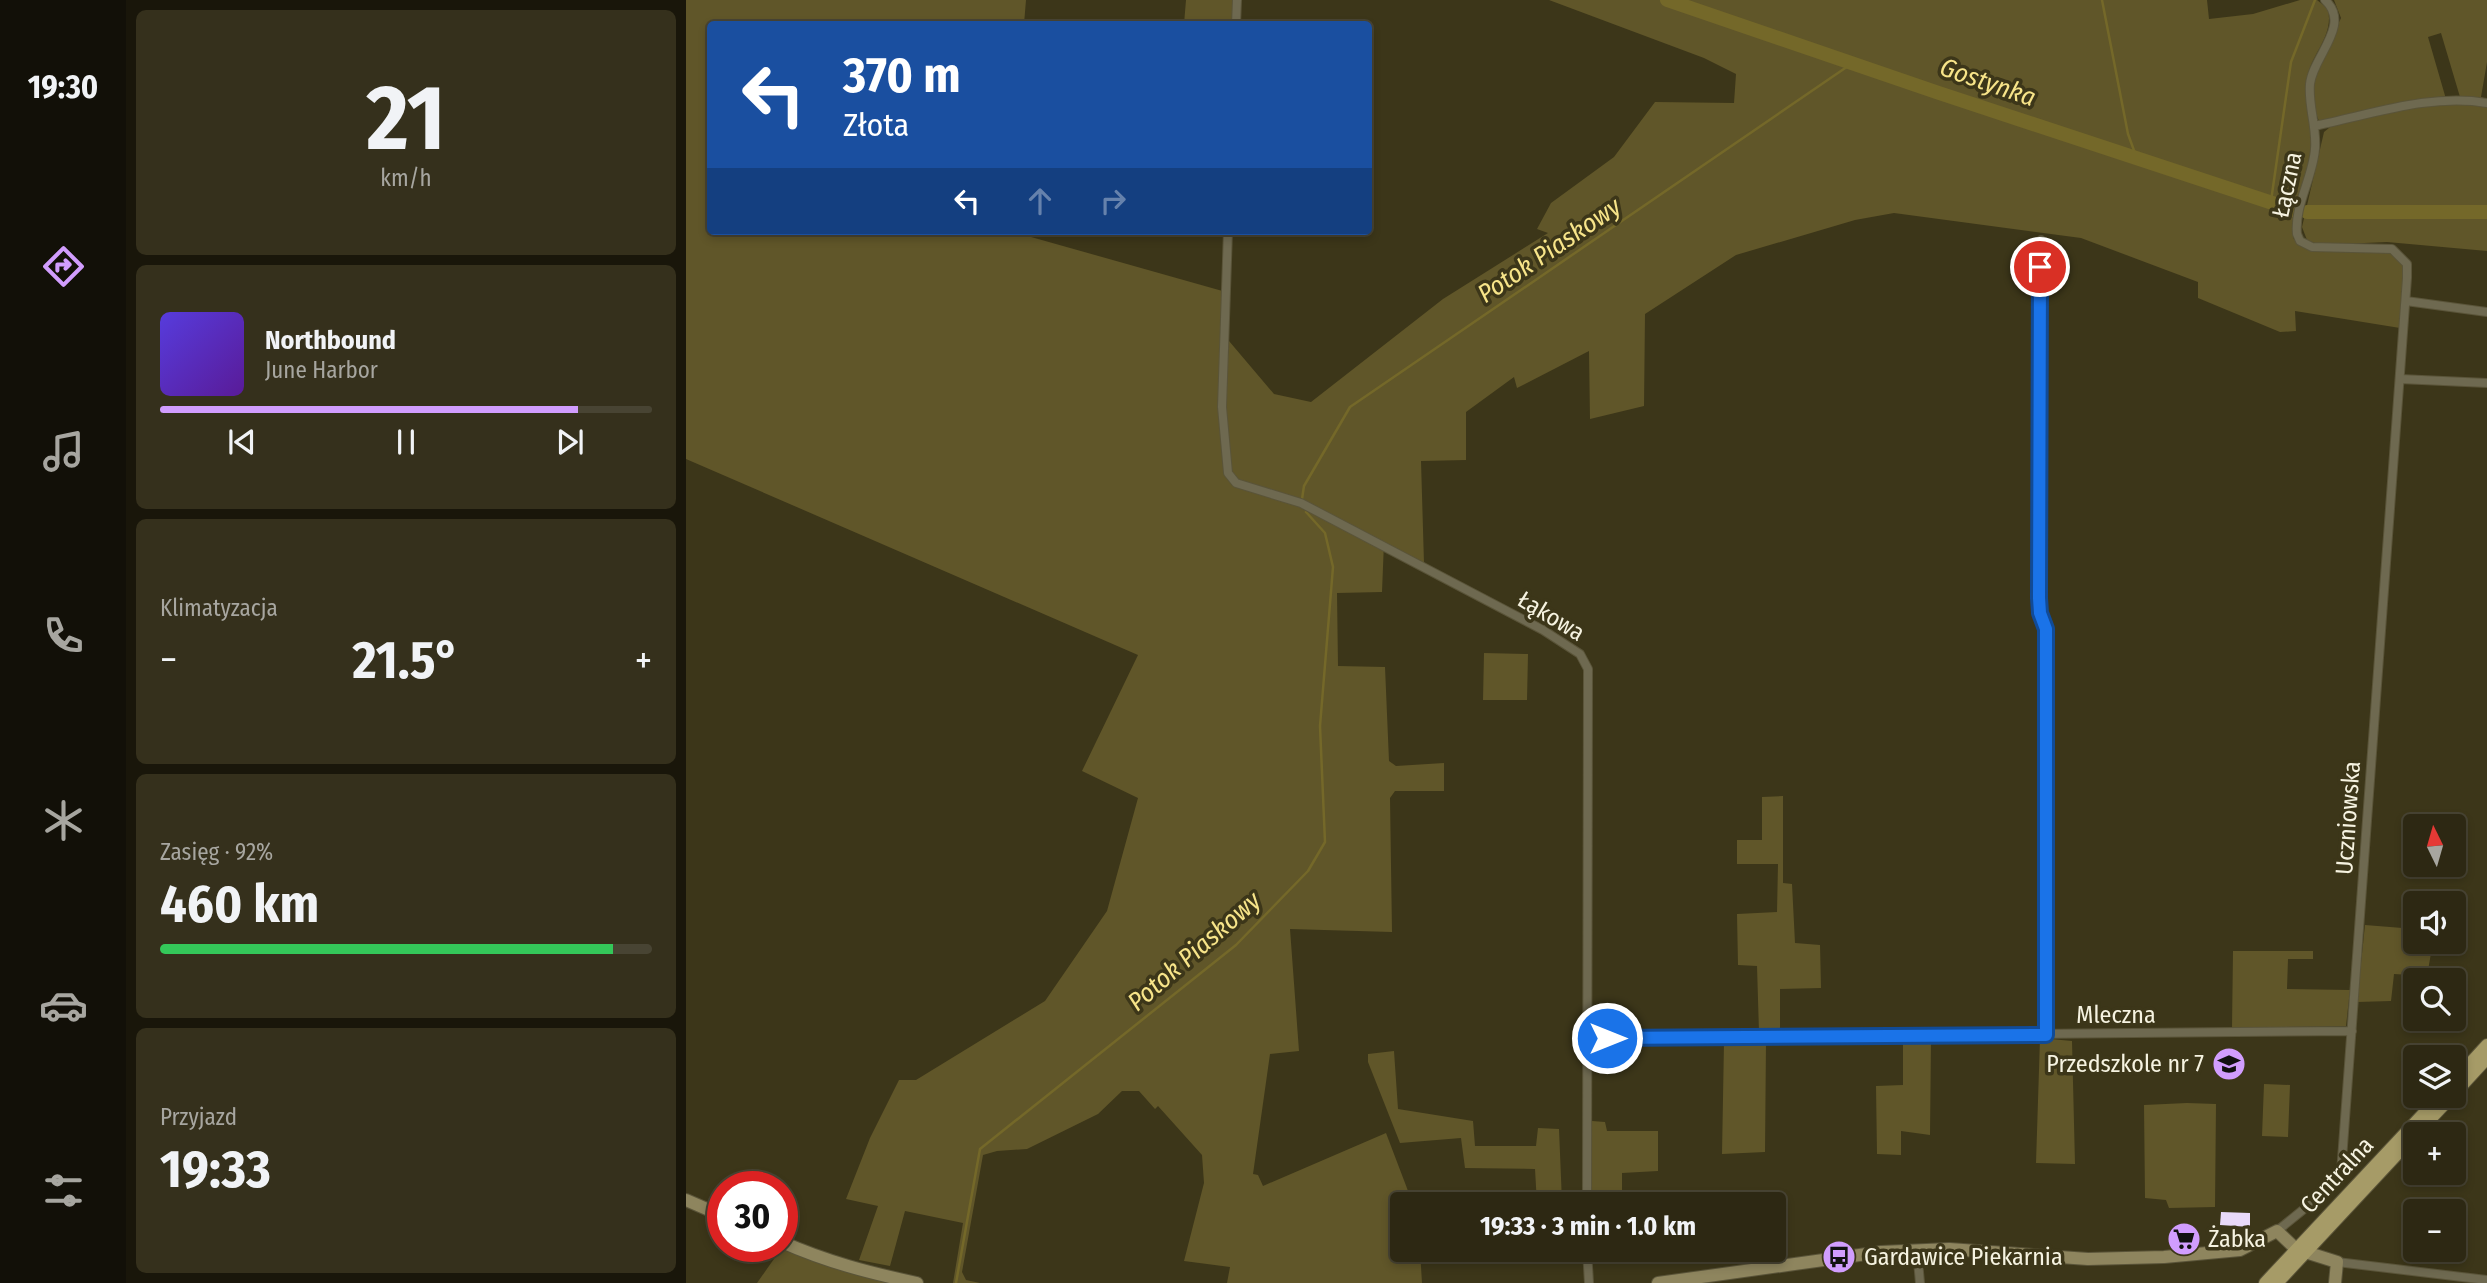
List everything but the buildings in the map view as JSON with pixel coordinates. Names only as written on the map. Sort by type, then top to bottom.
[{"type":"main road","points":[[2466,1068],[2487,1045]]},
{"type":"main road","name":"Centralna","points":[[2466,1081],[2487,1058]]},
{"type":"main road","name":"Centralna","points":[[2277,1283],[2301,1251],[2429,1108]]},
{"type":"main road","name":"Centralna","points":[[2428,1122],[2441,1108]]},
{"type":"main road","name":"Centralna","points":[[2264,1283],[2301,1251],[2403,1148]]},
{"type":"street","points":[[1236,21],[1237,0]]},
{"type":"street","name":"Łączna","points":[[2325,0],[2332,7],[2335,19],[2310,82],[2314,156],[2296,228],[2300,242],[2312,247],[2385,248],[2400,254]]},
{"type":"street","points":[[2314,126],[2431,102],[2465,100],[2487,103]]},
{"type":"street","name":"Łąkowa","points":[[1228,235],[1222,407],[1224,457],[1228,473],[1236,483],[1301,503],[1543,630],[1580,654],[1588,669],[1587,1192]]},
{"type":"street","points":[[2040,240],[2039,598],[2040,613],[2046,629],[2046,1035]]},
{"type":"street","name":"Uczniowska","points":[[2277,1231],[2339,1179],[2406,301],[2407,264],[2400,254]]},
{"type":"street","points":[[2406,301],[2487,312]]},
{"type":"street","points":[[2400,379],[2487,383]]},
{"type":"street","name":"Mleczna","points":[[1588,1038],[2352,1031]]},
{"type":"street","points":[[686,1200],[707,1209]]},
{"type":"street","points":[[1658,1283],[1733,1277],[1881,1252],[1917,1250],[2088,1259],[2164,1257],[2240,1250],[2277,1231],[2301,1251],[2337,1262],[2487,1280]]},
{"type":"street","points":[[798,1248],[856,1270],[918,1283]]},
{"type":"street","points":[[1917,1250],[1920,1283]]},
{"type":"street","points":[[1588,1262],[1589,1283]]},
{"type":"street","points":[[2335,1283],[2337,1262]]},
{"type":"street","points":[[1722,1283],[1733,1277]]},
{"type":"shaded area","points":[[686,0],[1026,0],[1024,21],[707,21],[707,235],[1024,235],[1226,292],[1223,432],[1229,341],[1274,394],[1311,402],[1443,299],[1548,233],[1537,229],[1551,203],[1614,157],[1655,102],[1734,103],[1736,74],[1704,58],[1549,0],[2207,0],[2209,19],[2253,14],[2300,0],[2317,0],[2328,9],[2328,28],[2307,79],[2311,149],[2293,238],[2306,248],[2386,251],[2400,258],[2405,267],[2400,328],[2295,311],[2296,331],[2280,332],[2198,298],[2198,282],[2081,238],[1894,213],[1855,220],[1736,255],[1645,314],[1644,406],[1590,419],[1589,351],[1517,388],[1514,377],[1466,412],[1466,460],[1421,461],[1424,563],[1384,542],[1382,592],[1337,593],[1338,666],[1385,667],[1389,761],[1396,766],[1444,763],[1444,791],[1395,791],[1390,798],[1392,932],[1290,929],[1299,1051],[1270,1054],[1253,1174],[1258,1175],[1263,1186],[1386,1133],[1408,1192],[1390,1192],[1390,1262],[1421,1262],[1422,1283],[1227,1283],[1230,1267],[1184,1261],[1204,1183],[1202,1155],[1158,1106],[1155,1109],[1139,1091],[1122,1091],[1098,1114],[1027,1149],[983,1155],[962,1272],[966,1280],[980,1283],[953,1283],[963,1223],[905,1211],[890,1266],[859,1260],[878,1206],[846,1199],[870,1138],[899,1080],[916,1080],[1045,1001],[1107,911],[1138,798],[1082,771],[1138,655],[686,459]]},
{"type":"shaded area","points":[[1186,0],[1233,0],[1233,21],[1184,21]]},
{"type":"shaded area","points":[[2334,0],[2487,0],[2487,62],[2481,97],[2487,99],[2487,251],[2387,242],[2320,245],[2307,240],[2302,227],[2324,132],[2340,119],[2319,121],[2314,108],[2315,81],[2323,55],[2341,18]],"holes":[[[2441,33],[2460,97],[2446,99],[2428,37]]]},
{"type":"shaded area","points":[[1484,653],[1528,654],[1527,700],[1483,700]]},
{"type":"shaded area","points":[[1783,796],[1783,883],[1792,884],[1795,943],[1820,945],[1821,988],[1780,989],[1780,1033],[1759,1032],[1757,966],[1738,965],[1737,914],[1777,912],[1778,864],[1737,864],[1737,840],[1762,840],[1762,797]]},
{"type":"shaded area","points":[[2365,925],[2403,928],[2403,954],[2431,954],[2428,968],[2403,968],[2403,975],[2394,974],[2391,1001],[2357,1002]]},
{"type":"shaded area","points":[[2233,951],[2313,951],[2313,959],[2288,959],[2287,989],[2350,990],[2346,1026],[2232,1028]]},
{"type":"shaded area","points":[[1931,1038],[1930,1135],[1901,1131],[1901,1155],[1877,1154],[1876,1086],[1903,1085],[1903,1039]]},
{"type":"shaded area","points":[[2040,1038],[2072,1041],[2075,1164],[2036,1163]]},
{"type":"shaded area","points":[[1724,1042],[1766,1042],[1765,1152],[1722,1154]]},
{"type":"shaded area","points":[[1394,1051],[1398,1109],[1473,1121],[1475,1146],[1536,1146],[1538,1128],[1559,1129],[1562,1192],[1536,1192],[1535,1169],[1465,1168],[1461,1138],[1400,1143],[1368,1062],[1368,1054]]},
{"type":"shaded area","points":[[2264,1084],[2290,1085],[2288,1137],[2262,1136]]},
{"type":"shaded area","points":[[2216,1104],[2215,1207],[2169,1208],[2166,1200],[2145,1198],[2144,1105]]},
{"type":"shaded area","points":[[1592,1121],[1605,1122],[1607,1131],[1658,1131],[1658,1171],[1622,1173],[1622,1192],[1590,1192]]},
{"type":"shaded area","points":[[798,1255],[843,1271],[897,1283],[757,1283],[772,1262],[798,1262]]},
{"type":"waterway","name":"Gostynka","points":[[1667,0],[2294,210]]},
{"type":"waterway","points":[[2102,0],[2128,134],[2136,156]]},
{"type":"waterway","points":[[2271,201],[2291,62],[2315,0]]},
{"type":"waterway","name":"Potok Piaskowy","points":[[1302,499],[1304,486],[1350,407],[1854,62]]},
{"type":"waterway","name":"Gostynka","points":[[2307,212],[2487,212]]},
{"type":"waterway","name":"Potok Piaskowy","points":[[956,1283],[980,1149],[1236,945],[1308,871],[1325,842],[1320,726],[1333,567],[1325,533],[1306,512]]},
{"type":"place","name":"Przedszkole nr 7","points":[[2229,1064]]},
{"type":"place","name":"Żabka","points":[[2184,1239]]},
{"type":"place","name":"Gardawice Piekarnia","points":[[1839,1257]]},
{"type":"route","points":[[1607,1038],[2046,1035],[2046,629],[2040,613],[2039,598],[2040,267]]}]
